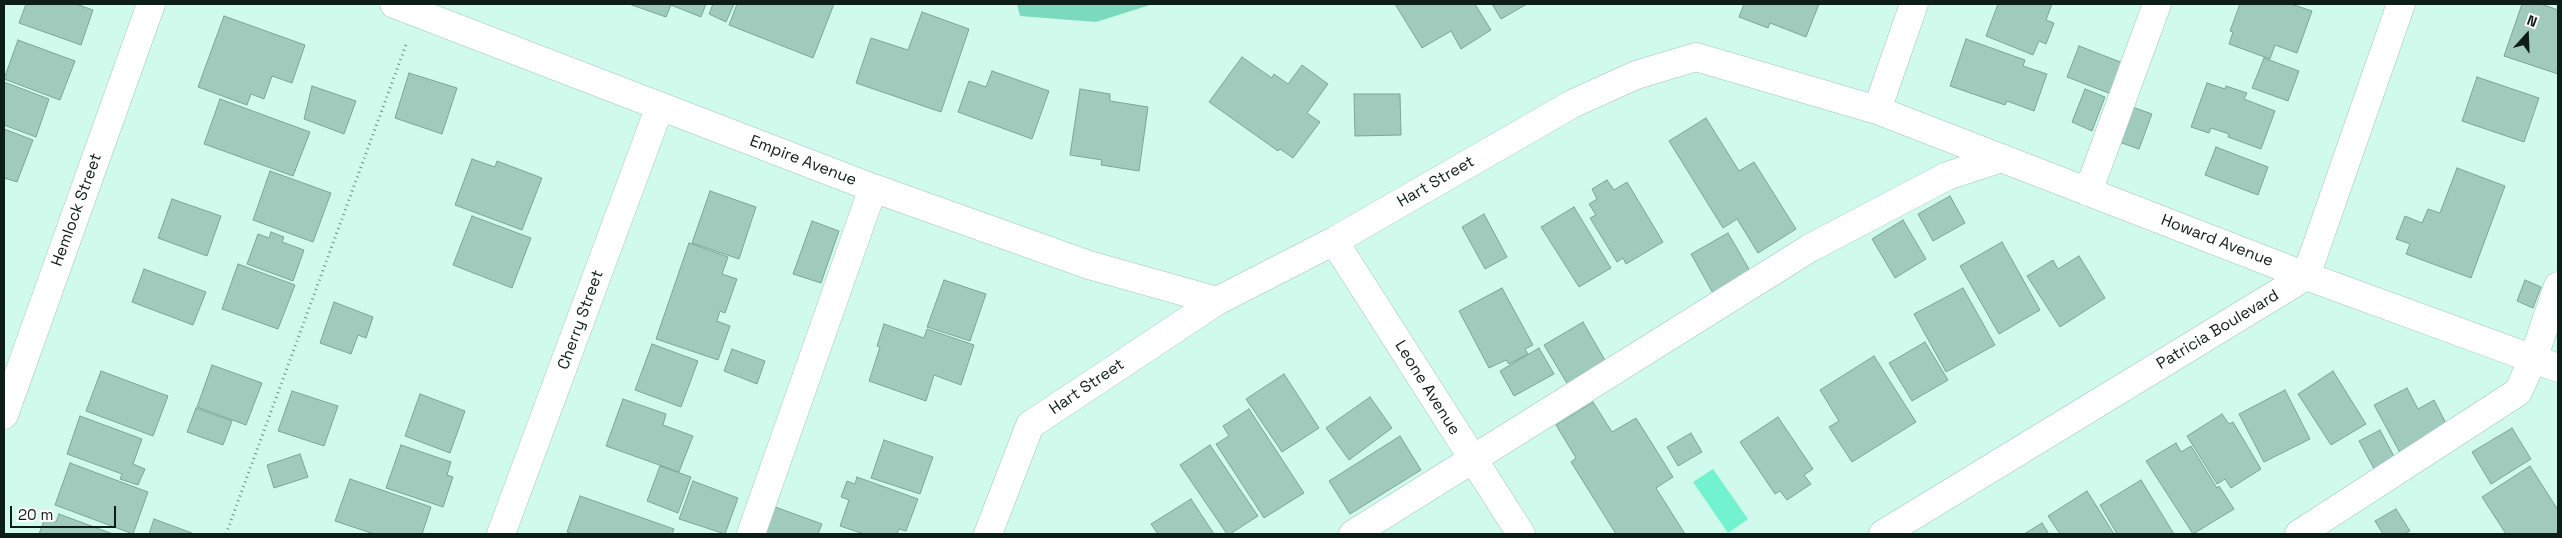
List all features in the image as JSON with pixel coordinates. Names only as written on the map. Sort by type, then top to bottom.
[{"type":"street","name":"Hemlock Street","points":[[4,415],[151,4]]},
{"type":"street","points":[[1877,110],[1914,4]]},
{"type":"street","points":[[2088,192],[2157,4]]},
{"type":"street","points":[[2306,276],[2401,4]]},
{"type":"street","name":"Empire Avenue","points":[[406,8],[873,188],[1090,265],[1217,301]]},
{"type":"street","name":"Hart Street","points":[[988,534],[1030,425],[1217,301],[1334,241],[1572,104],[1636,74],[1696,57],[1877,110]]},
{"type":"street","name":"Cherry Street","points":[[501,534],[660,106]]},
{"type":"street","name":"Howard Avenue","points":[[1877,110],[2306,276],[2558,368]]},
{"type":"street","points":[[1353,534],[1810,248],[1947,176],[2002,158]]},
{"type":"street","points":[[751,534],[873,188]]},
{"type":"street","name":"Leone Avenue","points":[[1334,241],[1521,534]]},
{"type":"street","name":"Patricia Boulevard","points":[[1883,534],[2306,276]]},
{"type":"street","points":[[2299,534],[2518,392],[2533,359],[2558,286]]},
{"type":"path","points":[[226,534],[406,8]]},
{"type":"shaded area","points":[[1017,4],[1153,4],[1096,22],[1020,16]]},
{"type":"shaded area","points":[[1713,469],[1748,519],[1728,533],[1693,482]]},
{"type":"building","points":[[26,4],[76,4],[93,10],[81,45],[19,23]]},
{"type":"building","points":[[629,4],[706,4],[701,17],[671,5],[666,17]]},
{"type":"building","points":[[713,4],[734,4],[726,22],[709,14]]},
{"type":"building","points":[[737,4],[834,4],[813,58],[729,25]]},
{"type":"building","points":[[1395,4],[1475,4],[1491,30],[1461,49],[1451,31],[1422,48]]},
{"type":"building","points":[[1492,4],[1527,4],[1501,19]]},
{"type":"building","points":[[1744,4],[1819,4],[1806,37],[1770,23],[1768,28],[1739,17]]},
{"type":"building","points":[[1998,4],[2052,4],[2046,20],[2054,23],[2046,44],[2039,41],[2033,55],[1986,36]]},
{"type":"building","points":[[2240,4],[2291,4],[2312,11],[2297,53],[2275,45],[2270,59],[2229,44],[2233,32],[2230,31]]},
{"type":"building","points":[[2522,4],[2541,4],[2558,10],[2558,74],[2504,56]]},
{"type":"building","points":[[922,12],[969,29],[941,112],[856,83],[871,38],[908,50]]},
{"type":"building","points":[[224,16],[305,45],[292,83],[272,76],[264,99],[251,94],[247,105],[198,87]]},
{"type":"building","points":[[1966,39],[2025,60],[2023,66],[2047,74],[2034,111],[2007,101],[2005,105],[1950,86]]},
{"type":"building","points":[[18,40],[75,61],[60,100],[4,79]]},
{"type":"building","points":[[2079,46],[2123,63],[2111,94],[2067,77]]},
{"type":"building","points":[[1242,57],[1272,78],[1274,74],[1288,84],[1302,65],[1328,84],[1307,113],[1320,122],[1293,158],[1280,149],[1278,151],[1209,102]]},
{"type":"building","points":[[2264,58],[2299,71],[2288,101],[2252,88]]},
{"type":"building","points":[[992,71],[1049,91],[1032,139],[958,112],[969,81],[986,87]]},
{"type":"building","points":[[409,73],[457,88],[442,134],[395,118]]},
{"type":"building","points":[[2477,77],[2539,98],[2524,142],[2462,121]]},
{"type":"building","points":[[4,82],[49,99],[36,137],[4,125]]},
{"type":"building","points":[[2207,83],[2225,89],[2226,86],[2247,93],[2244,99],[2275,111],[2261,149],[2228,137],[2229,134],[2211,128],[2209,133],[2191,127]]},
{"type":"building","points":[[312,86],[356,101],[344,134],[304,119]]},
{"type":"building","points":[[1080,89],[1110,94],[1110,101],[1148,107],[1139,171],[1101,165],[1102,160],[1070,155]]},
{"type":"building","points":[[2085,89],[2105,97],[2092,131],[2072,122]]},
{"type":"building","points":[[1354,94],[1400,94],[1401,135],[1355,136]]},
{"type":"building","points":[[220,99],[310,132],[293,176],[204,144]]},
{"type":"building","points":[[2132,107],[2152,114],[2139,149],[2119,142]]},
{"type":"building","points":[[1706,118],[1739,171],[1754,162],[1796,229],[1758,253],[1737,219],[1723,228],[1669,141]]},
{"type":"building","points":[[4,129],[33,140],[17,182],[4,178]]},
{"type":"building","points":[[2216,147],[2268,167],[2258,195],[2205,175]]},
{"type":"building","points":[[472,159],[495,167],[497,161],[542,178],[522,230],[455,205]]},
{"type":"building","points":[[2457,168],[2505,186],[2471,278],[2406,254],[2410,244],[2396,239],[2405,216],[2422,223],[2428,209],[2440,213]]},
{"type":"building","points":[[270,171],[331,193],[313,242],[253,220]]},
{"type":"building","points":[[1607,180],[1614,190],[1627,182],[1663,242],[1626,264],[1623,258],[1617,262],[1590,218],[1596,215],[1589,204],[1597,199],[1592,189]]},
{"type":"building","points":[[710,191],[756,207],[739,259],[692,243]]},
{"type":"building","points":[[1950,196],[1965,223],[1933,241],[1918,214]]},
{"type":"building","points":[[172,199],[221,216],[207,256],[158,238]]},
{"type":"building","points":[[1574,207],[1611,268],[1579,287],[1541,227]]},
{"type":"building","points":[[1484,214],[1507,257],[1485,269],[1462,227]]},
{"type":"building","points":[[472,216],[531,238],[512,288],[453,265]]},
{"type":"building","points":[[1903,220],[1926,259],[1895,278],[1872,239]]},
{"type":"building","points":[[812,221],[839,231],[821,283],[793,274]]},
{"type":"building","points":[[271,232],[284,237],[282,242],[304,250],[293,281],[247,264],[258,234],[269,238]]},
{"type":"building","points":[[1728,233],[1753,276],[1715,297],[1691,254]]},
{"type":"building","points":[[2002,242],[2040,310],[1999,334],[1960,266]]},
{"type":"building","points":[[689,243],[728,257],[722,274],[737,279],[725,313],[720,311],[717,321],[730,326],[718,360],[656,339]]},
{"type":"building","points":[[2079,256],[2105,298],[2060,327],[2027,276],[2053,260],[2058,269]]},
{"type":"building","points":[[238,264],[295,285],[278,329],[222,309]]},
{"type":"building","points":[[144,269],[206,292],[193,325],[132,302]]},
{"type":"building","points":[[944,280],[986,294],[970,341],[927,327]]},
{"type":"building","points":[[2525,280],[2541,287],[2533,308],[2517,301]]},
{"type":"building","points":[[1502,288],[1533,345],[1525,349],[1528,354],[1509,364],[1506,360],[1489,368],[1459,311]]},
{"type":"building","points":[[1963,288],[1995,345],[1946,372],[1914,314]]},
{"type":"building","points":[[334,302],[373,317],[366,338],[358,335],[351,354],[320,343]]},
{"type":"building","points":[[1583,322],[1606,362],[1568,385],[1544,345]]},
{"type":"building","points":[[884,324],[924,338],[927,329],[974,345],[961,385],[934,375],[926,401],[869,381],[880,347],[877,346]]},
{"type":"building","points":[[1925,342],[1948,380],[1912,401],[1889,363]]},
{"type":"building","points":[[652,344],[698,361],[681,407],[635,390]]},
{"type":"building","points":[[1539,348],[1554,374],[1514,396],[1500,371]]},
{"type":"building","points":[[732,349],[765,361],[757,384],[724,371]]},
{"type":"building","points":[[1874,356],[1916,422],[1852,462],[1829,427],[1839,421],[1820,390]]},
{"type":"building","points":[[212,365],[262,383],[246,425],[197,407]]},
{"type":"building","points":[[101,371],[168,396],[153,436],[86,411]]},
{"type":"building","points":[[2333,371],[2366,424],[2331,445],[2298,394]]},
{"type":"building","points":[[1284,374],[1319,428],[1282,452],[1246,399]]},
{"type":"building","points":[[2407,388],[2418,409],[2434,400],[2452,435],[2404,460],[2374,405]]},
{"type":"building","points":[[2285,390],[2310,439],[2264,462],[2239,414]]},
{"type":"building","points":[[292,391],[338,406],[324,446],[278,431]]},
{"type":"building","points":[[420,394],[465,411],[450,453],[405,436]]},
{"type":"building","points":[[1370,397],[1392,428],[1349,460],[1326,428]]},
{"type":"building","points":[[623,399],[666,414],[663,425],[693,436],[679,472],[606,446]]},
{"type":"building","points":[[1593,402],[1612,432],[1636,418],[1673,477],[1656,488],[1685,534],[1616,534],[1571,462],[1576,458],[1556,425]]},
{"type":"building","points":[[196,408],[232,421],[223,445],[187,432]]},
{"type":"building","points":[[1249,409],[1304,493],[1264,518],[1216,444],[1229,436],[1223,426]]},
{"type":"building","points":[[2222,414],[2229,424],[2233,422],[2261,469],[2231,488],[2225,479],[2217,484],[2187,436]]},
{"type":"building","points":[[80,416],[142,439],[133,464],[145,469],[138,485],[120,479],[122,474],[67,454]]},
{"type":"building","points":[[1778,417],[1813,469],[1804,475],[1811,484],[1787,500],[1780,491],[1775,494],[1740,442]]},
{"type":"building","points":[[2512,428],[2531,459],[2491,484],[2472,452]]},
{"type":"building","points":[[2380,430],[2398,464],[2378,476],[2359,441]]},
{"type":"building","points":[[1691,433],[1702,452],[1678,466],[1667,447]]},
{"type":"building","points":[[1400,436],[1421,470],[1350,514],[1329,481]]},
{"type":"building","points":[[884,440],[933,457],[920,494],[871,478]]},
{"type":"building","points":[[2176,443],[2181,452],[2191,446],[2217,488],[2219,486],[2234,509],[2193,534],[2146,461]]},
{"type":"building","points":[[401,445],[451,462],[447,475],[453,477],[443,507],[386,488]]},
{"type":"building","points":[[1210,445],[1258,516],[1230,534],[1227,534],[1180,465]]},
{"type":"building","points":[[300,454],[308,477],[274,488],[267,465]]},
{"type":"building","points":[[70,463],[148,492],[133,534],[55,505]]},
{"type":"building","points":[[660,466],[691,477],[678,513],[647,501]]},
{"type":"building","points":[[2530,466],[2558,510],[2558,534],[2506,534],[2482,497]]},
{"type":"building","points":[[857,477],[918,499],[906,531],[899,529],[897,534],[864,534],[840,526],[849,500],[841,497],[847,481],[855,484]]},
{"type":"building","points":[[350,479],[431,507],[422,534],[374,534],[335,521]]},
{"type":"building","points":[[2141,480],[2174,534],[2117,534],[2100,505]]},
{"type":"building","points":[[693,481],[738,498],[725,534],[679,519]]},
{"type":"building","points":[[2087,491],[2114,534],[2060,534],[2048,516]]},
{"type":"building","points":[[580,496],[674,529],[672,534],[573,534],[567,532]]},
{"type":"building","points":[[1191,499],[1214,534],[1158,534],[1151,524]]},
{"type":"building","points":[[767,504],[822,524],[818,534],[756,534]]},
{"type":"building","points":[[2396,509],[2410,531],[2404,534],[2383,534],[2375,521]]},
{"type":"building","points":[[59,514],[113,534],[39,534],[45,518],[56,522]]},
{"type":"building","points":[[154,519],[192,533],[192,534],[149,534]]},
{"type":"building","points":[[2042,523],[2049,534],[2024,534]]}]
